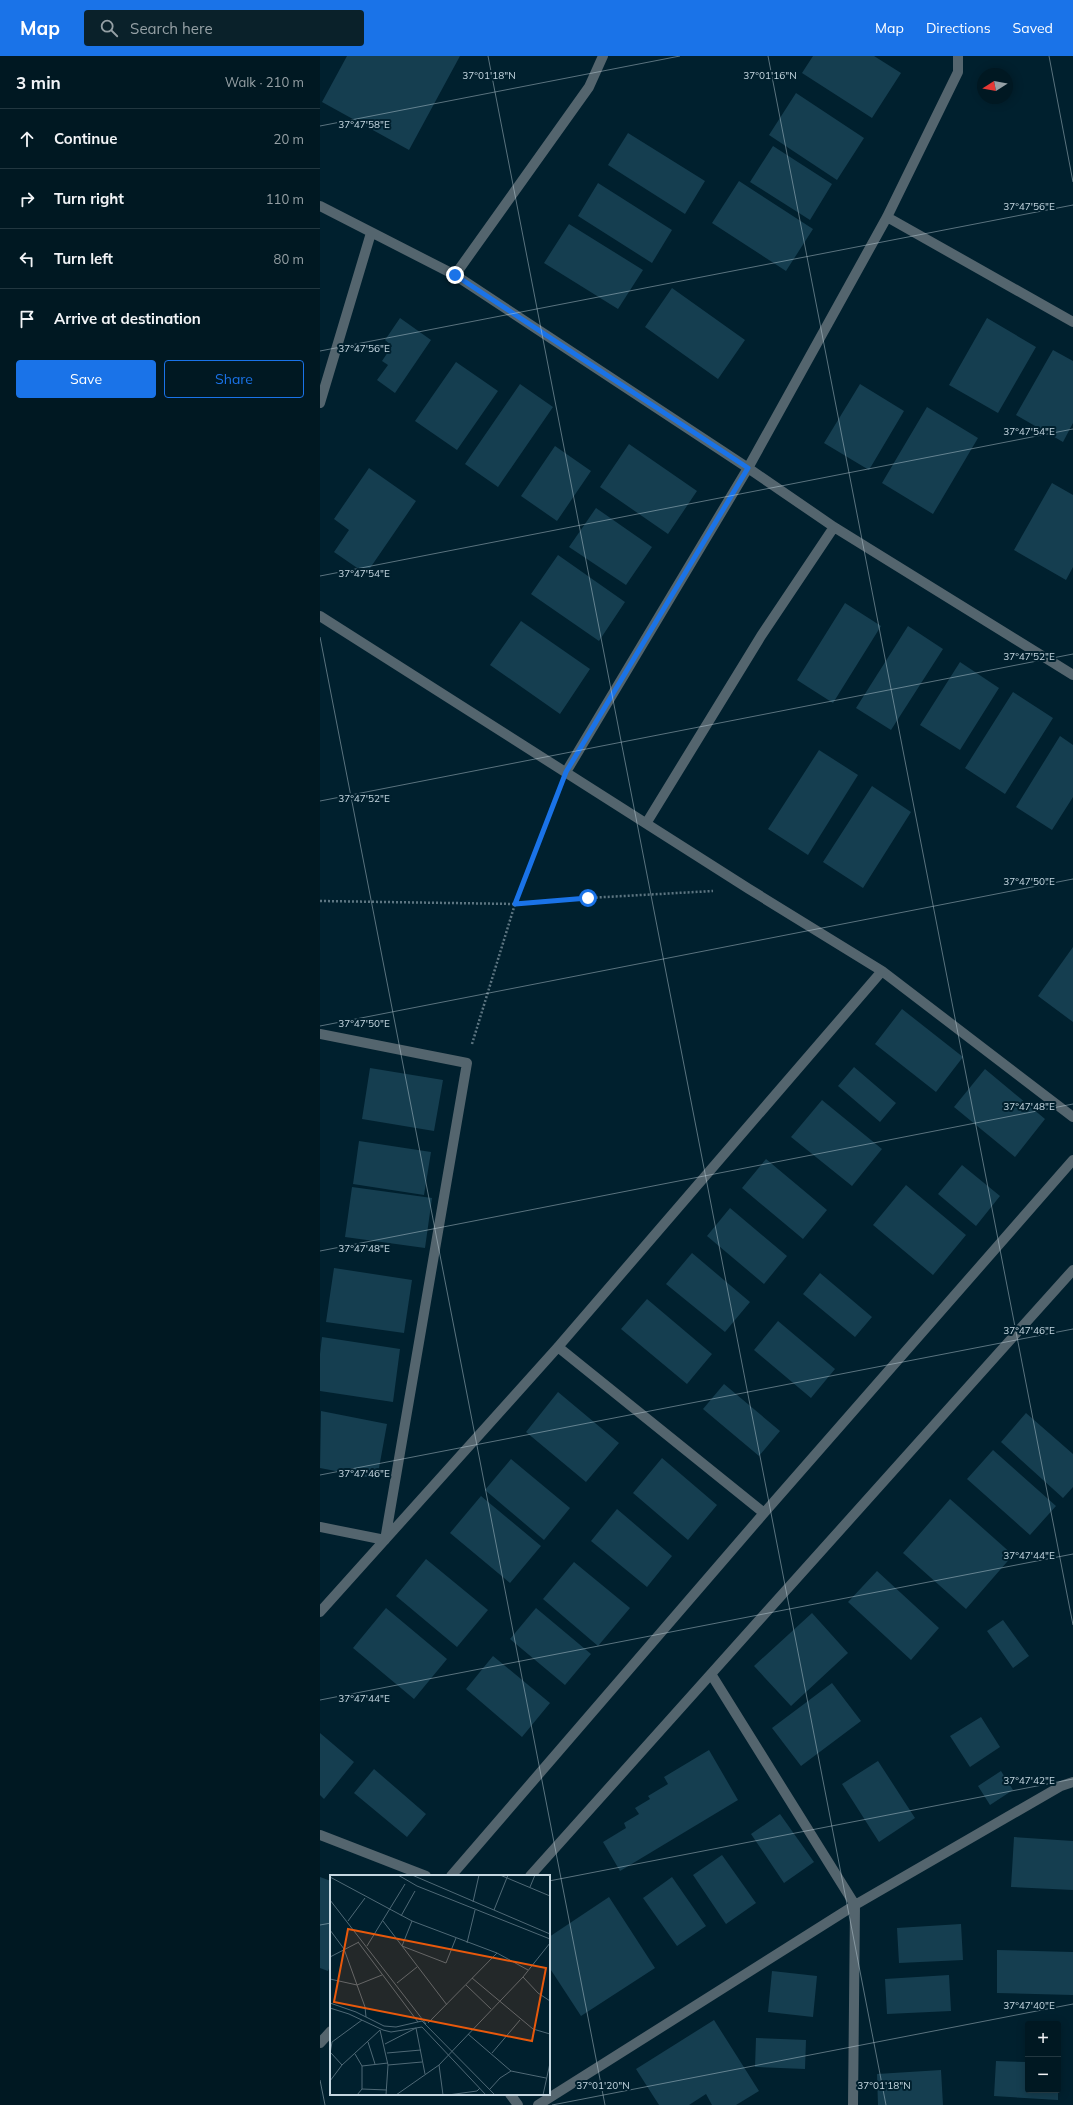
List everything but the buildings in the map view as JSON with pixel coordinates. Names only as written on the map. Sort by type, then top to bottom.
[{"type":"street","points":[[455,275],[589,87],[603,56]]},
{"type":"street","points":[[566,772],[748,468],[887,217],[958,72],[958,56]]},
{"type":"street","points":[[320,206],[455,275],[748,468],[834,527],[1073,675]]},
{"type":"street","points":[[887,217],[1073,322]]},
{"type":"street","points":[[320,403],[371,233]]},
{"type":"street","points":[[647,822],[761,636],[834,527]]},
{"type":"street","points":[[320,616],[647,822],[749,889],[882,971],[1073,1117]]},
{"type":"street","points":[[320,1612],[558,1347],[882,971]]},
{"type":"street","points":[[320,1034],[467,1063],[385,1540]]},
{"type":"street","points":[[452,1875],[764,1513],[1073,1160]]},
{"type":"street","points":[[531,1875],[1073,1270]]},
{"type":"street","points":[[558,1347],[764,1513]]},
{"type":"street","points":[[320,1527],[385,1540]]},
{"type":"street","points":[[711,1674],[855,1905],[853,2105]]},
{"type":"street","points":[[538,2105],[855,1905],[1061,1786],[1073,1782]]},
{"type":"street","points":[[320,1835],[423,1875]]},
{"type":"street","points":[[320,2043],[330,2032]]},
{"type":"street","points":[[511,2095],[518,2105]]},
{"type":"path","points":[[467,1063],[515,904],[566,772]]},
{"type":"path","points":[[320,901],[515,904],[588,898],[749,889]]},
{"type":"route","points":[[455,275],[748,468],[566,772],[515,904],[588,898]]}]
